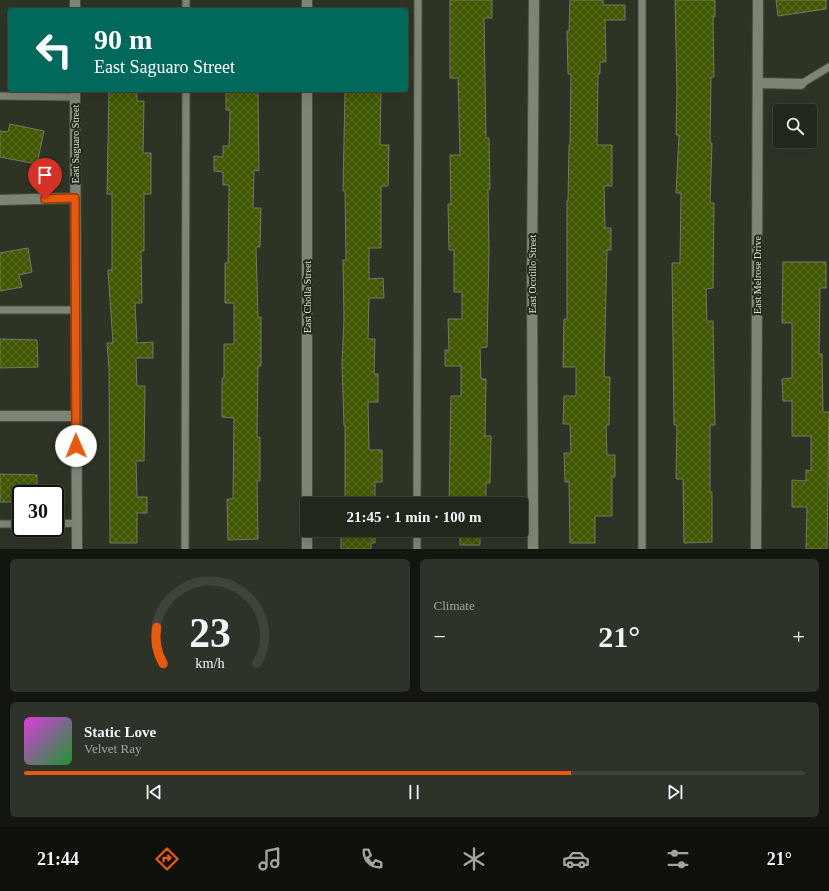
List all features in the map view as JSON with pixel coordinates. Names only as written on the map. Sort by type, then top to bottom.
[{"type":"street","name":"East Ocotillo Street","points":[[533,549],[532,272],[534,0]]},
{"type":"street","name":"East Melrose Drive","points":[[756,549],[758,0]]},
{"type":"street","points":[[758,83],[801,84]]},
{"type":"street","name":"East Cholla Street","points":[[307,92],[308,497]]},
{"type":"street","name":"East Saguaro Street","points":[[75,94],[75,416],[77,549]]},
{"type":"street","name":"East Saguaro Street","points":[[0,200],[75,198]]},
{"type":"street","points":[[0,416],[75,416]]},
{"type":"street","points":[[308,537],[308,549]]},
{"type":"lane","points":[[417,497],[418,0]]},
{"type":"lane","points":[[642,0],[642,549]]},
{"type":"lane","points":[[801,84],[829,67]]},
{"type":"lane","points":[[186,92],[186,549]]},
{"type":"lane","points":[[0,96],[75,94]]},
{"type":"lane","points":[[0,310],[75,310]]},
{"type":"lane","points":[[0,524],[12,524]]},
{"type":"lane","points":[[64,524],[77,524]]},
{"type":"lane","points":[[417,537],[417,549]]},
{"type":"building","points":[[450,0],[492,0],[492,18],[484,18],[486,138],[489,138],[490,189],[488,189],[489,250],[487,347],[480,348],[481,379],[486,379],[485,436],[491,436],[490,483],[486,483],[486,497],[449,497],[451,396],[461,396],[461,366],[445,366],[445,350],[449,350],[448,319],[462,319],[462,292],[454,292],[454,250],[449,250],[448,204],[451,204],[450,155],[460,155],[458,78],[450,78]]},
{"type":"building","points":[[570,0],[603,0],[603,5],[625,5],[625,20],[605,20],[606,62],[600,62],[600,74],[598,74],[597,145],[612,145],[612,186],[604,186],[605,228],[611,228],[611,250],[607,250],[604,377],[610,377],[609,425],[606,425],[607,455],[615,455],[615,477],[612,477],[612,516],[595,516],[595,543],[570,543],[569,482],[565,482],[564,453],[571,453],[570,424],[563,424],[564,396],[576,396],[576,367],[563,367],[564,319],[567,319],[567,201],[570,145],[571,74],[568,74],[567,31],[569,31]]},
{"type":"building","points":[[675,0],[715,0],[715,17],[713,17],[714,77],[711,77],[710,143],[712,143],[710,203],[714,203],[713,288],[706,289],[707,321],[713,321],[715,425],[710,425],[712,542],[684,543],[683,479],[676,479],[677,425],[674,425],[672,263],[680,263],[681,193],[676,193],[679,135],[676,135],[677,89]]},
{"type":"building","points":[[776,0],[826,0],[826,9],[778,16]]},
{"type":"building","points":[[109,92],[137,92],[137,101],[144,101],[143,153],[151,153],[151,194],[144,194],[144,251],[141,251],[142,303],[135,303],[137,343],[153,342],[153,358],[136,358],[137,386],[145,386],[144,461],[136,461],[137,497],[147,497],[147,513],[137,513],[137,543],[110,543],[109,369],[107,343],[113,343],[108,270],[112,270],[112,194],[107,194]]},
{"type":"building","points":[[226,92],[258,92],[259,171],[254,170],[253,208],[261,208],[260,247],[256,247],[258,317],[261,317],[261,366],[258,366],[257,437],[260,437],[260,481],[257,481],[258,539],[228,540],[227,499],[233,499],[234,418],[222,417],[222,378],[224,378],[224,344],[234,344],[234,303],[225,303],[225,263],[228,263],[229,185],[223,185],[223,172],[214,171],[214,156],[223,157],[223,146],[229,146],[230,110],[226,110]]},
{"type":"building","points":[[345,92],[381,92],[380,145],[389,145],[388,186],[381,186],[381,248],[369,248],[369,279],[383,278],[384,298],[369,298],[368,339],[375,339],[374,374],[378,374],[378,402],[368,402],[369,450],[382,450],[382,482],[375,482],[375,497],[345,497],[345,426],[342,364],[344,319],[343,260],[346,260],[345,191],[343,191]]},
{"type":"building","points":[[10,124],[44,131],[37,164],[0,157],[0,131],[8,132]]},
{"type":"building","points":[[28,248],[32,272],[19,275],[22,287],[0,291],[0,253]]},
{"type":"building","points":[[783,262],[826,262],[826,288],[820,288],[819,354],[822,354],[823,412],[829,412],[827,549],[806,549],[807,507],[792,507],[792,480],[806,481],[806,470],[811,471],[811,436],[792,436],[792,401],[783,401],[782,379],[792,378],[792,323],[782,323]]},
{"type":"building","points":[[0,339],[37,340],[38,367],[0,368]]},
{"type":"building","points":[[0,474],[37,475],[37,485],[12,485],[12,502],[0,502]]},
{"type":"building","points":[[341,537],[375,537],[375,543],[371,543],[371,549],[341,549]]},
{"type":"building","points":[[460,537],[480,537],[480,545],[460,545]]},
{"type":"route","points":[[45,199],[75,198],[76,446]]}]
